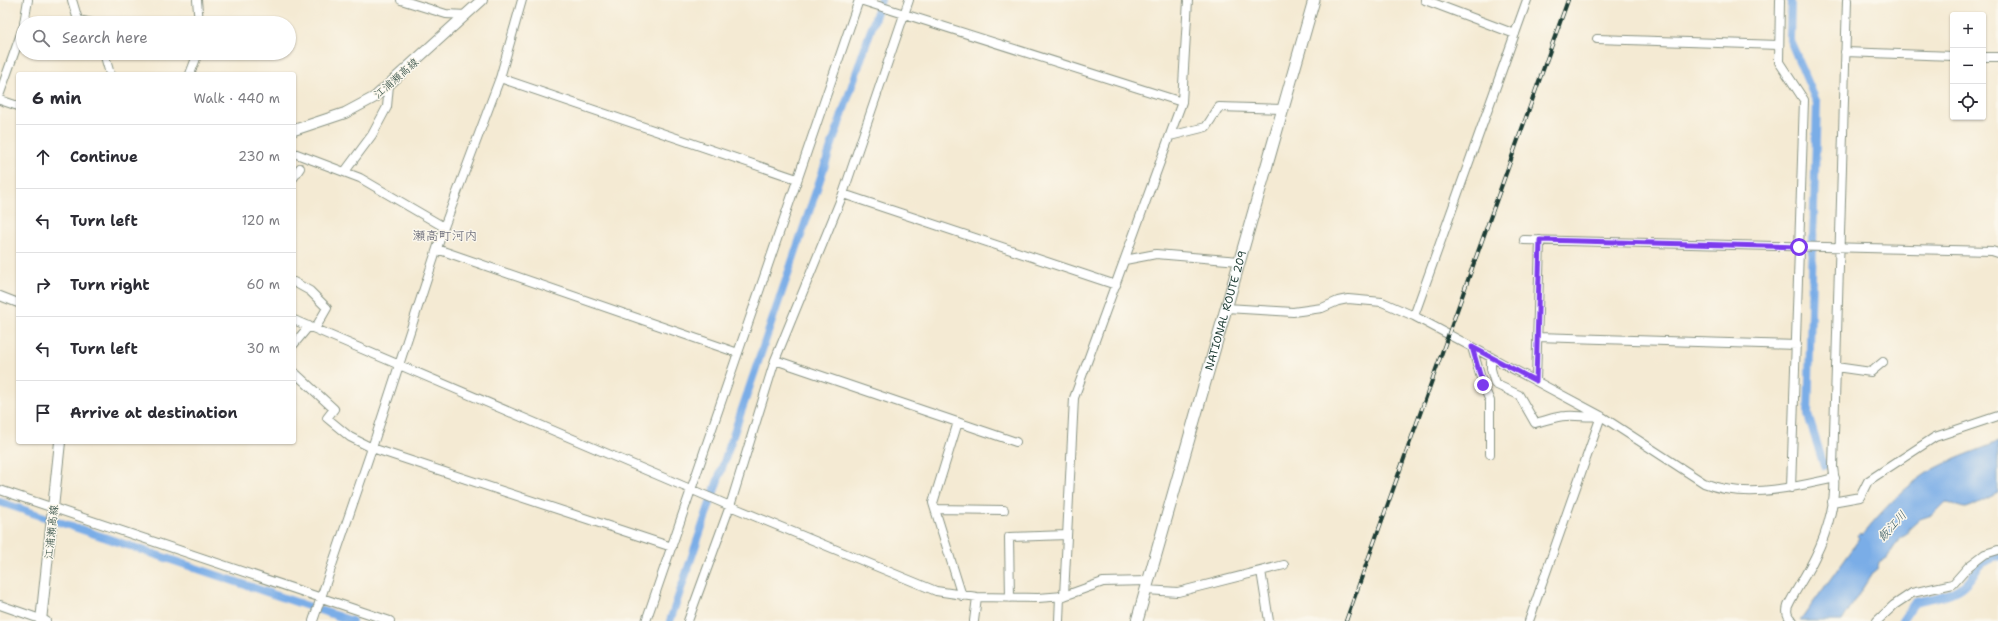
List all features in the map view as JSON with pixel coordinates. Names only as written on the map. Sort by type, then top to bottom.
[{"type":"highway","name":"NATIONAL ROUTE 209","points":[[1137,621],[1314,0]]},
{"type":"main road","name":"江浦瀬高線","points":[[296,129],[345,113],[375,97],[482,0]]},
{"type":"main road","name":"江浦瀬高線","points":[[43,621],[60,444]]},
{"type":"street","points":[[25,16],[28,0]]},
{"type":"street","points":[[72,0],[77,16]]},
{"type":"street","points":[[197,0],[198,16]]},
{"type":"street","points":[[401,0],[446,14],[466,15]]},
{"type":"street","points":[[313,621],[372,448],[444,227],[500,78],[522,0]]},
{"type":"street","points":[[646,621],[694,490],[738,353],[860,0],[1182,102]]},
{"type":"street","points":[[688,621],[730,506],[775,360],[843,194],[909,0]]},
{"type":"street","points":[[1059,621],[1067,535],[1074,398],[1182,102],[1188,0]]},
{"type":"street","points":[[1425,0],[1515,34]]},
{"type":"street","points":[[1414,316],[1526,0]]},
{"type":"street","points":[[1780,0],[1779,62],[1804,100],[1797,345],[1791,488]]},
{"type":"street","points":[[1792,621],[1786,612],[1816,556],[1832,502],[1835,478],[1833,467],[1847,0]]},
{"type":"street","points":[[1597,39],[1779,45]]},
{"type":"street","points":[[0,93],[16,48]]},
{"type":"street","points":[[1846,52],[1950,56]]},
{"type":"street","points":[[1986,57],[1998,57]]},
{"type":"street","points":[[106,60],[109,72]]},
{"type":"street","points":[[191,72],[195,60]]},
{"type":"street","points":[[500,78],[797,179]]},
{"type":"street","points":[[348,173],[346,170],[372,135],[387,106],[389,85]]},
{"type":"street","points":[[0,100],[16,105]]},
{"type":"street","points":[[1170,136],[1206,127],[1219,107],[1283,109]]},
{"type":"street","points":[[296,154],[360,178],[444,227]]},
{"type":"street","points":[[296,174],[300,168]]},
{"type":"street","points":[[843,194],[1116,286]]},
{"type":"street","points":[[1524,240],[1992,251],[1998,253]]},
{"type":"street","points":[[1536,381],[1540,240]]},
{"type":"street","points":[[437,249],[738,353]]},
{"type":"street","points":[[1125,260],[1156,254],[1239,261]]},
{"type":"street","points":[[296,283],[310,291],[327,308],[312,327],[296,342]]},
{"type":"street","points":[[0,296],[16,302]]},
{"type":"street","points":[[1226,308],[1293,312],[1322,308],[1338,301],[1348,299],[1382,302],[1414,316],[1601,416],[1704,483],[1716,488],[1729,491],[1791,488],[1835,478]]},
{"type":"street","points":[[296,321],[730,506],[936,591],[962,596],[1038,598],[1062,596],[1103,582],[1147,585],[1178,592],[1284,565]]},
{"type":"street","points":[[1537,338],[1797,345]]},
{"type":"street","points":[[1472,347],[1483,385],[1490,401],[1490,454]]},
{"type":"street","points":[[1491,357],[1491,369],[1495,384],[1519,395],[1535,423],[1564,416],[1601,416]]},
{"type":"street","points":[[775,360],[1016,442]]},
{"type":"street","points":[[1836,367],[1871,372],[1883,362]]},
{"type":"street","points":[[296,374],[334,409],[327,418],[350,437],[372,448],[672,547]]},
{"type":"street","points":[[1529,621],[1601,416]]},
{"type":"street","points":[[1832,502],[1860,497],[1868,481],[1935,437],[1998,416]]},
{"type":"street","points":[[958,422],[933,503],[962,596]]},
{"type":"street","points":[[0,490],[390,621]]},
{"type":"street","points":[[935,509],[1004,510]]},
{"type":"street","points":[[1010,598],[1009,537],[1067,535]]},
{"type":"street","points":[[1877,621],[1894,605],[1912,593],[1953,584],[1969,566],[1985,554],[1998,550]]},
{"type":"street","points":[[1261,571],[1269,621]]},
{"type":"street","points":[[974,621],[977,597]]},
{"type":"street","points":[[0,605],[43,621]]},
{"type":"water","name":"飯江川","points":[[1998,442],[1998,493],[1966,508],[1945,502],[1932,515],[1920,519],[1909,529],[1906,535],[1900,538],[1887,558],[1879,563],[1878,568],[1873,572],[1842,621],[1800,621],[1860,538],[1858,536],[1860,533],[1862,535],[1884,509],[1900,494],[1918,479],[1935,468]]},
{"type":"waterway","points":[[670,621],[881,0]]},
{"type":"waterway","points":[[1791,0],[1790,40],[1817,103],[1808,415],[1824,466]]},
{"type":"waterway","points":[[0,502],[352,621]]},
{"type":"waterway","points":[[1902,621],[1915,602],[1955,591],[1965,584],[1981,565],[1998,557]]},
{"type":"railway","points":[[1346,621],[1568,0]]},
{"type":"district","name":"瀬高町河内","points":[[445,235]]},
{"type":"route","points":[[1483,385],[1472,347],[1536,381],[1540,240],[1799,247]]}]
